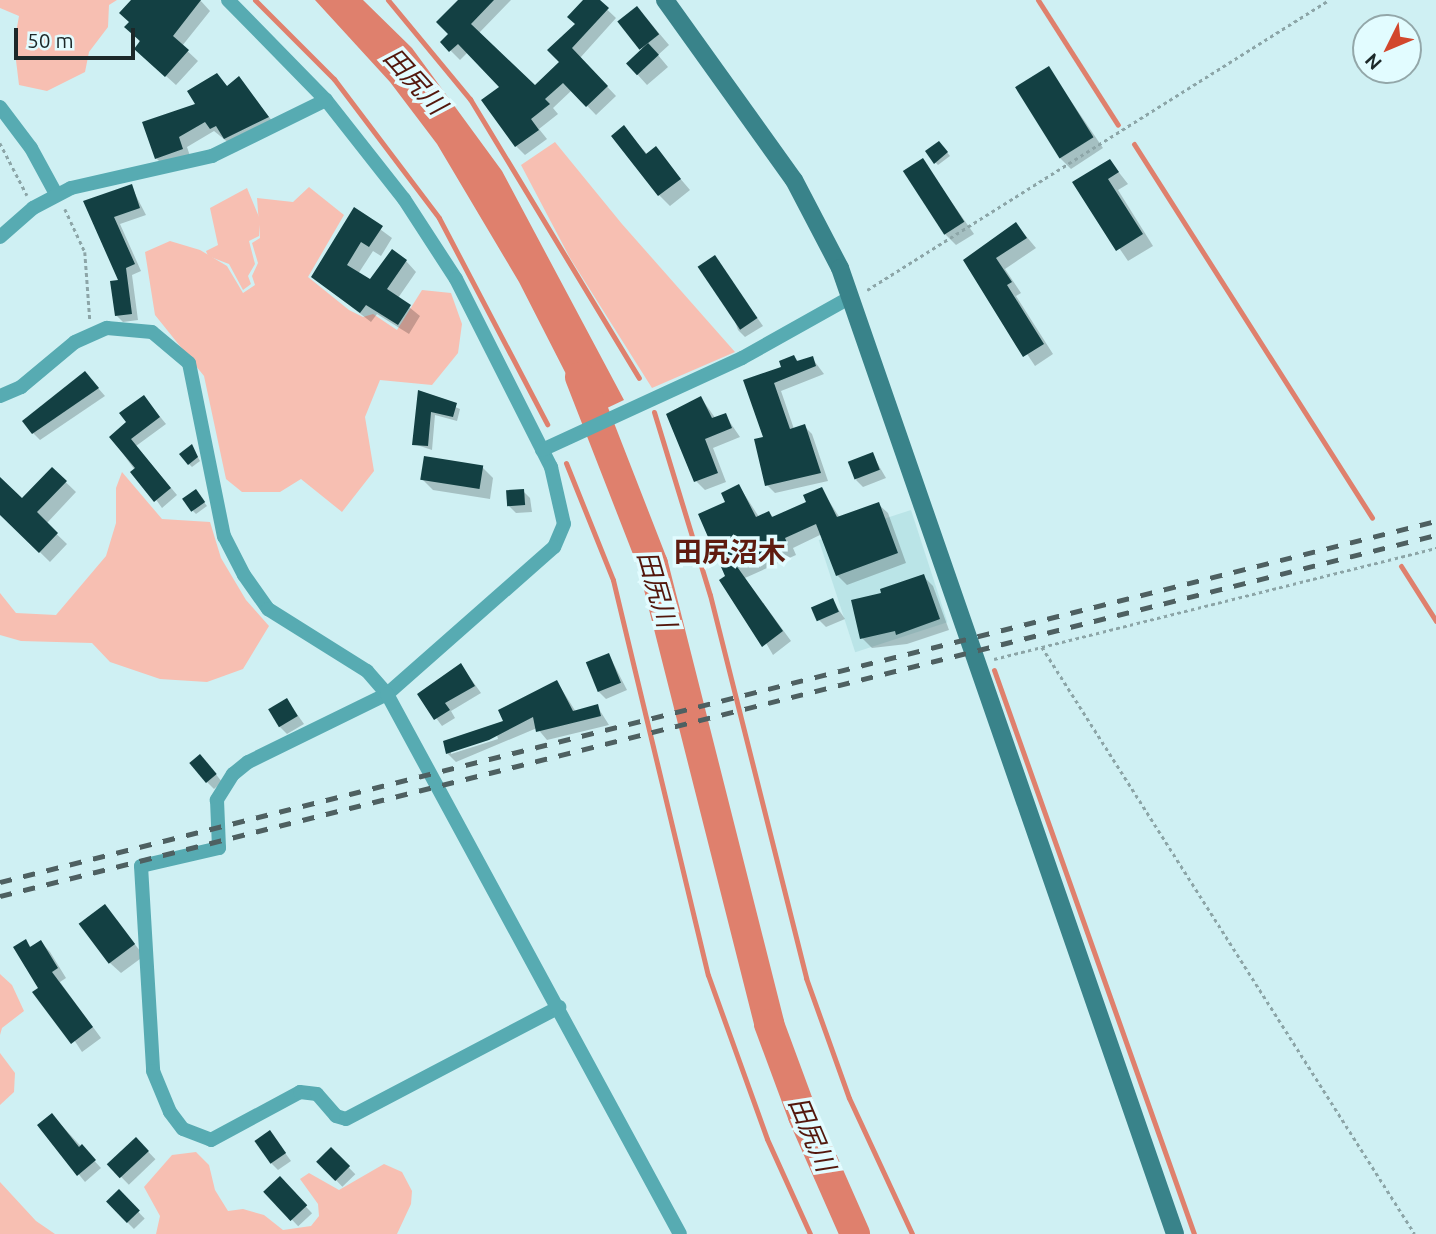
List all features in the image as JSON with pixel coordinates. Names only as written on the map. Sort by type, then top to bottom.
[{"type":"street","points":[[228,0],[326,100],[404,199],[456,279],[542,450],[564,524],[554,547],[387,694],[248,762],[233,774],[217,800],[219,848],[141,866],[153,1071],[170,1112],[183,1129],[211,1140],[300,1091],[317,1094],[336,1116],[346,1119],[559,1007]]},
{"type":"street","points":[[664,0],[794,180],[822,227],[1175,1234]]},
{"type":"street","points":[[0,237],[33,208],[56,194],[95,179],[212,156],[326,100]]},
{"type":"street","points":[[0,107],[31,148],[56,194]]},
{"type":"street","points":[[542,450],[743,358],[849,298]]},
{"type":"street","points":[[0,396],[21,387],[90,333],[127,327],[152,332],[189,363],[225,536],[244,575],[268,609],[367,670],[387,694],[680,1234]]},
{"type":"path","points":[[849,298],[889,280],[1329,0]]},
{"type":"path","points":[[0,143],[33,208]]},
{"type":"path","points":[[56,194],[85,252],[90,333]]},
{"type":"path","points":[[976,663],[1436,548]]},
{"type":"path","points":[[1042,647],[1415,1234]]},
{"type":"shaded area","points":[[0,0],[117,0],[109,5],[108,27],[89,52],[85,72],[47,91],[19,85],[14,44],[19,16],[0,8]]},
{"type":"shaded area","points":[[555,142],[622,224],[735,352],[652,388],[570,258],[521,165]]},
{"type":"shaded area","points":[[309,187],[344,215],[308,277],[349,310],[363,317],[373,314],[397,330],[422,290],[451,293],[462,324],[458,353],[432,385],[380,380],[365,417],[374,471],[342,512],[301,479],[280,492],[242,492],[226,479],[204,376],[155,315],[145,252],[170,241],[200,250],[227,266],[243,293],[255,285],[252,276],[258,263],[252,243],[260,238],[257,198],[293,202]]},
{"type":"shaded area","points":[[247,188],[259,217],[259,236],[249,241],[255,264],[248,276],[251,284],[243,290],[229,264],[208,256],[206,251],[218,245],[210,208]]},
{"type":"shaded area","points":[[122,472],[162,519],[210,522],[221,558],[246,600],[269,626],[243,669],[207,682],[160,679],[110,662],[92,643],[21,641],[0,635],[0,593],[16,613],[56,615],[106,556],[116,523],[116,488]]},
{"type":"shaded area","points":[[911,510],[947,622],[855,652],[819,540]]},
{"type":"shaded area","points":[[0,974],[12,985],[24,1011],[2,1028],[0,1035]]},
{"type":"shaded area","points":[[0,1053],[15,1073],[14,1092],[0,1105]]},
{"type":"shaded area","points":[[196,1152],[209,1165],[215,1190],[228,1211],[243,1209],[264,1215],[283,1230],[311,1226],[319,1216],[318,1204],[300,1179],[309,1173],[339,1190],[384,1164],[402,1172],[412,1191],[411,1204],[397,1234],[156,1234],[160,1216],[144,1187],[172,1155]]},
{"type":"shaded area","points":[[0,1182],[36,1221],[55,1234],[0,1234]]},
{"type":"water","points":[[315,0],[363,0],[412,48],[502,171],[624,400],[588,417],[519,282],[437,144],[390,82]]},
{"type":"building","points":[[131,0],[201,0],[173,36],[189,50],[165,77],[134,49],[140,41],[124,27],[129,22],[119,13]]},
{"type":"building","points":[[458,0],[494,0],[471,24],[535,85],[559,62],[547,50],[575,24],[567,17],[583,0],[600,0],[609,8],[572,48],[608,86],[586,107],[563,83],[545,99],[550,104],[531,119],[539,130],[515,147],[481,100],[499,87],[458,44],[449,52],[440,42],[448,34],[436,22]]},
{"type":"building","points":[[637,6],[659,34],[639,50],[617,21]]},
{"type":"building","points":[[648,43],[659,55],[637,75],[626,63]]},
{"type":"building","points":[[1049,66],[1094,137],[1060,158],[1015,87]]},
{"type":"building","points":[[217,73],[227,86],[239,76],[269,117],[224,139],[216,126],[210,129],[205,122],[179,137],[183,149],[155,159],[142,122],[195,104],[187,91]]},
{"type":"building","points":[[624,125],[646,154],[656,146],[681,179],[658,196],[611,136]]},
{"type":"building","points":[[939,141],[948,152],[934,164],[925,151]]},
{"type":"building","points":[[923,158],[964,222],[944,235],[903,171]]},
{"type":"building","points":[[1110,159],[1119,172],[1108,179],[1143,234],[1116,251],[1072,182]]},
{"type":"building","points":[[132,184],[140,208],[114,217],[135,264],[126,268],[132,314],[115,316],[110,281],[118,280],[83,201]]},
{"type":"building","points":[[354,207],[383,226],[369,247],[361,242],[347,265],[370,279],[392,249],[407,260],[387,289],[411,305],[398,325],[366,305],[360,313],[311,277]]},
{"type":"building","points":[[1016,222],[1027,238],[996,258],[1012,282],[1007,285],[1044,344],[1023,357],[963,260]]},
{"type":"building","points":[[715,255],[757,318],[740,330],[698,267]]},
{"type":"building","points":[[794,355],[797,361],[813,356],[816,366],[774,383],[790,429],[805,424],[821,473],[765,486],[754,439],[763,437],[743,380],[781,367],[779,361]]},
{"type":"building","points":[[85,371],[99,388],[32,434],[22,421]]},
{"type":"building","points":[[418,390],[457,403],[453,417],[431,412],[428,446],[412,445]]},
{"type":"building","points":[[144,395],[160,417],[131,439],[171,488],[154,502],[130,472],[135,468],[109,437],[126,422],[119,413]]},
{"type":"building","points":[[701,396],[712,418],[726,413],[732,428],[705,439],[718,473],[694,482],[666,414]]},
{"type":"building","points":[[192,444],[198,457],[188,465],[179,454]]},
{"type":"building","points":[[873,452],[880,470],[855,479],[848,462]]},
{"type":"building","points":[[424,456],[483,465],[480,489],[420,480]]},
{"type":"building","points":[[52,467],[67,481],[37,512],[58,533],[39,553],[0,515],[0,477],[22,498]]},
{"type":"building","points":[[739,484],[756,517],[769,511],[772,517],[806,502],[803,495],[822,487],[837,517],[879,502],[898,553],[836,576],[816,524],[785,538],[788,545],[738,568],[783,631],[762,647],[719,580],[725,576],[698,514],[725,502],[721,493]]},
{"type":"building","points":[[196,489],[205,502],[191,512],[182,499]]},
{"type":"building","points":[[524,489],[525,505],[507,506],[506,490]]},
{"type":"building","points":[[924,574],[940,619],[896,635],[895,631],[860,639],[851,600],[881,593],[880,589]]},
{"type":"building","points":[[833,598],[839,612],[817,621],[811,607]]},
{"type":"building","points":[[609,653],[621,683],[598,692],[586,662]]},
{"type":"building","points":[[461,663],[475,686],[445,703],[450,710],[434,720],[417,694]]},
{"type":"building","points":[[557,680],[573,711],[598,704],[601,716],[536,732],[533,717],[489,740],[446,754],[443,741],[503,721],[498,710]]},
{"type":"building","points":[[287,698],[298,716],[279,727],[268,709]]},
{"type":"building","points":[[200,754],[217,774],[206,783],[189,763]]},
{"type":"building","points":[[105,904],[135,944],[109,964],[79,924]]},
{"type":"building","points":[[26,939],[30,947],[41,940],[58,968],[52,972],[93,1027],[71,1044],[32,992],[38,988],[13,947]]},
{"type":"building","points":[[52,1113],[79,1147],[82,1144],[96,1160],[77,1176],[37,1125]]},
{"type":"building","points":[[270,1130],[286,1153],[270,1164],[254,1141]]},
{"type":"building","points":[[136,1137],[149,1151],[120,1178],[107,1164]]},
{"type":"building","points":[[331,1147],[350,1166],[335,1181],[316,1162]]},
{"type":"building","points":[[280,1176],[307,1205],[290,1221],[263,1192]]},
{"type":"building","points":[[119,1189],[140,1211],[127,1223],[106,1202]]},
{"type":"waterway","points":[[255,0],[334,79],[439,218],[547,424]]},
{"type":"waterway","points":[[388,0],[470,99],[639,378]]},
{"type":"waterway","points":[[1038,0],[1118,125]]},
{"type":"waterway","points":[[1134,144],[1372,518]]},
{"type":"waterway","name":"田尻川","points":[[580,377],[653,564],[769,1024],[803,1116],[855,1234]]},
{"type":"waterway","points":[[654,412],[710,595],[806,978],[849,1098],[912,1234]]},
{"type":"waterway","points":[[566,463],[613,580],[708,975],[767,1139],[810,1234]]},
{"type":"waterway","points":[[1401,566],[1436,621]]},
{"type":"waterway","points":[[994,670],[1194,1234]]},
{"type":"railway","points":[[0,882],[1436,521]]},
{"type":"railway","points":[[0,896],[1436,535]]},
{"type":"district","name":"田尻沼木","points":[[730,552]]}]
